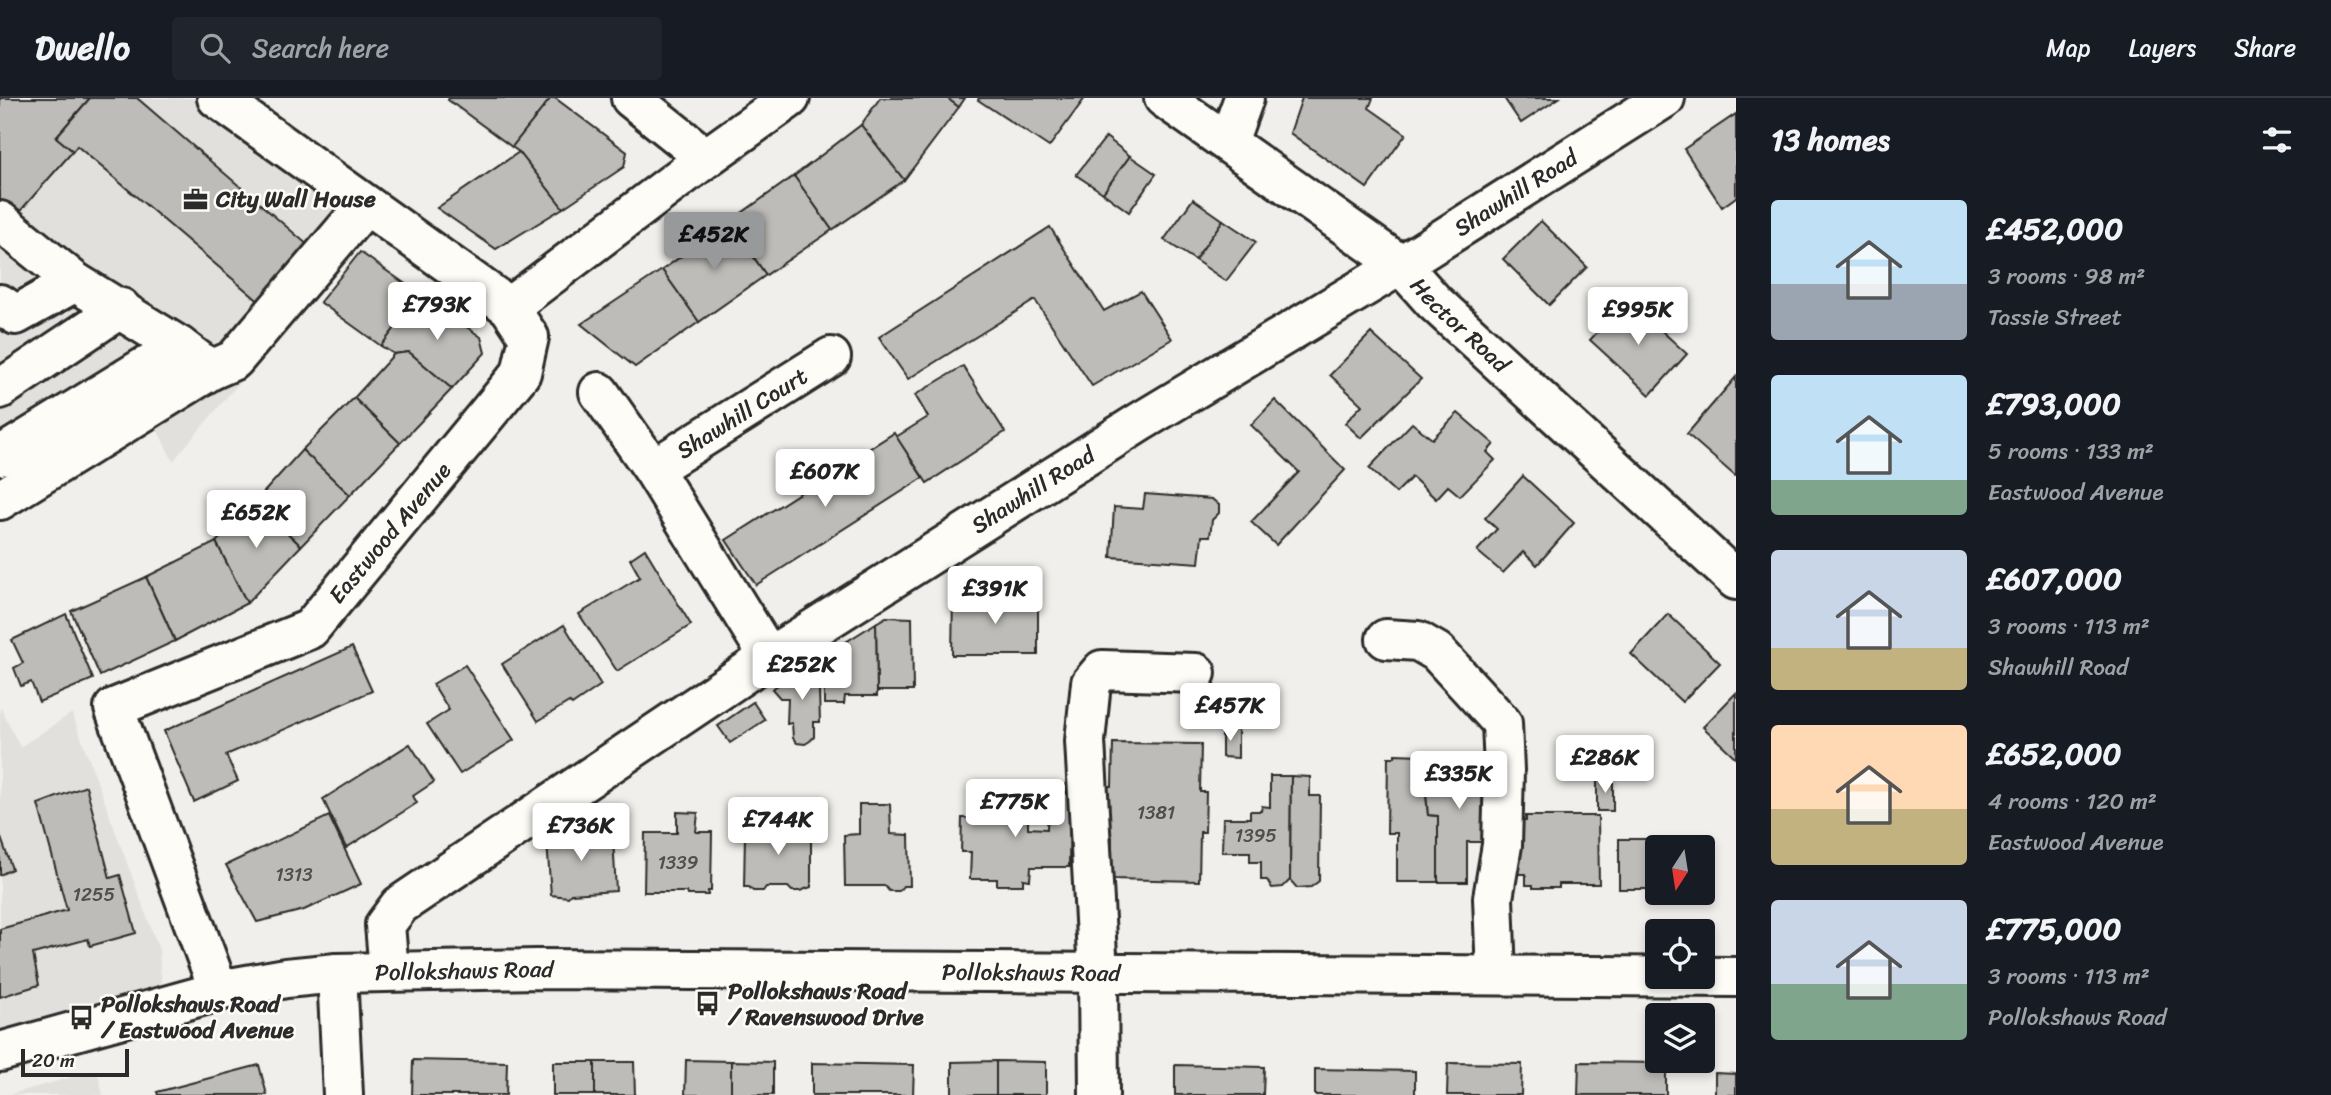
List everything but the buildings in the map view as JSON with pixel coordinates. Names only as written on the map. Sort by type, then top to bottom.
[{"type":"street","name":"Eastwood Avenue","points":[[217,98],[509,307],[529,337],[521,373],[310,629],[114,708],[219,991]]},
{"type":"street","points":[[631,98],[706,158]]},
{"type":"street","points":[[509,307],[790,98]]},
{"type":"street","name":"Hector Road","points":[[1164,98],[1401,265],[1434,302],[1736,580]]},
{"type":"street","points":[[1227,142],[1244,98]]},
{"type":"street","name":"Shawhill Road","points":[[389,971],[385,925],[400,905],[769,657],[1140,422],[1401,265],[1665,98]]},
{"type":"street","points":[[0,500],[211,370],[234,360],[366,205]]},
{"type":"street","points":[[0,221],[75,282],[121,308],[211,370]]},
{"type":"street","points":[[0,304],[16,315],[75,282]]},
{"type":"street","points":[[0,388],[121,308]]},
{"type":"street","points":[[0,456],[179,346]]},
{"type":"street","name":"Shawhill Court","points":[[653,469],[831,356]]},
{"type":"street","points":[[600,393],[653,469],[769,657]]},
{"type":"street","points":[[1387,639],[1418,641],[1437,652],[1502,723],[1502,845],[1493,898],[1496,975]]},
{"type":"street","points":[[1099,1095],[1098,973],[1085,741],[1091,682],[1102,670],[1196,673]]},
{"type":"street","name":"Pollokshaws Road","points":[[0,1052],[219,991],[286,978],[337,973],[536,969],[1736,977]]},
{"type":"street","points":[[337,973],[342,1095]]},
{"type":"shaded area","points":[[0,98],[245,98],[384,199],[337,267],[173,461],[154,423],[0,520]]},
{"type":"shaded area","points":[[0,707],[20,747],[72,713],[159,950],[163,1007],[0,1052]]},
{"type":"shaded area","points":[[97,1070],[103,1095],[8,1095]]},
{"type":"place","name":"City Wall House","points":[[196,199]]},
{"type":"place","name":"Pollokshaws Road / Ravenswood Drive","points":[[708,1004]]},
{"type":"place","name":"Pollokshaws Road / Eastwood Avenue","points":[[81,1017]]}]
